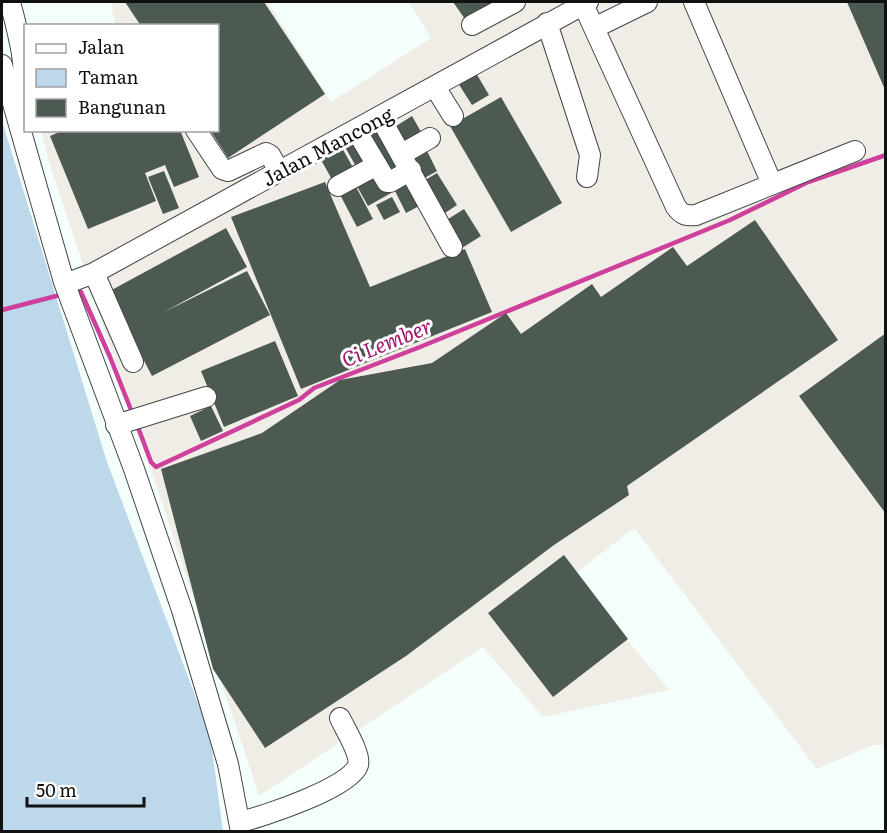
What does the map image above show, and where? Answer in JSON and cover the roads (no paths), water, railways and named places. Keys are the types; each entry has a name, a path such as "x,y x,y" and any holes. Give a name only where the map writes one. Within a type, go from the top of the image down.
{"street":[{"path":"10,2 20,37 24,88 16,111"},
{"path":"472,26 515,2"},
{"path":"594,28 647,2"},
{"path":"694,2 772,183"},
{"path":"585,3 594,28 676,207 681,213 687,216 696,215 855,151"},
{"name":"Jalan Mancong","path":"76,283 585,3"},
{"path":"547,23 590,155 588,177"},
{"path":"2,65 76,283 128,422 134,469 182,610 228,764 241,827 328,790 357,768 358,755 340,718"},
{"path":"435,87 453,116"},
{"path":"380,117 452,247"},
{"path":"356,130 389,183 430,138"},
{"path":"197,132 222,169 228,171 266,153 270,155 279,171"},
{"path":"338,186 377,165"},
{"path":"76,283 133,363"},
{"path":"128,422 206,397"}],"waterway":[{"name":"Ci Lember","path":"136,422 151,462 156,467 299,400 314,388 730,220 808,182 886,155"},
{"name":"Ci Lember","path":"72,293 81,292 133,415"},
{"name":"Ci Lember","path":"2,310 64,294"}]}
